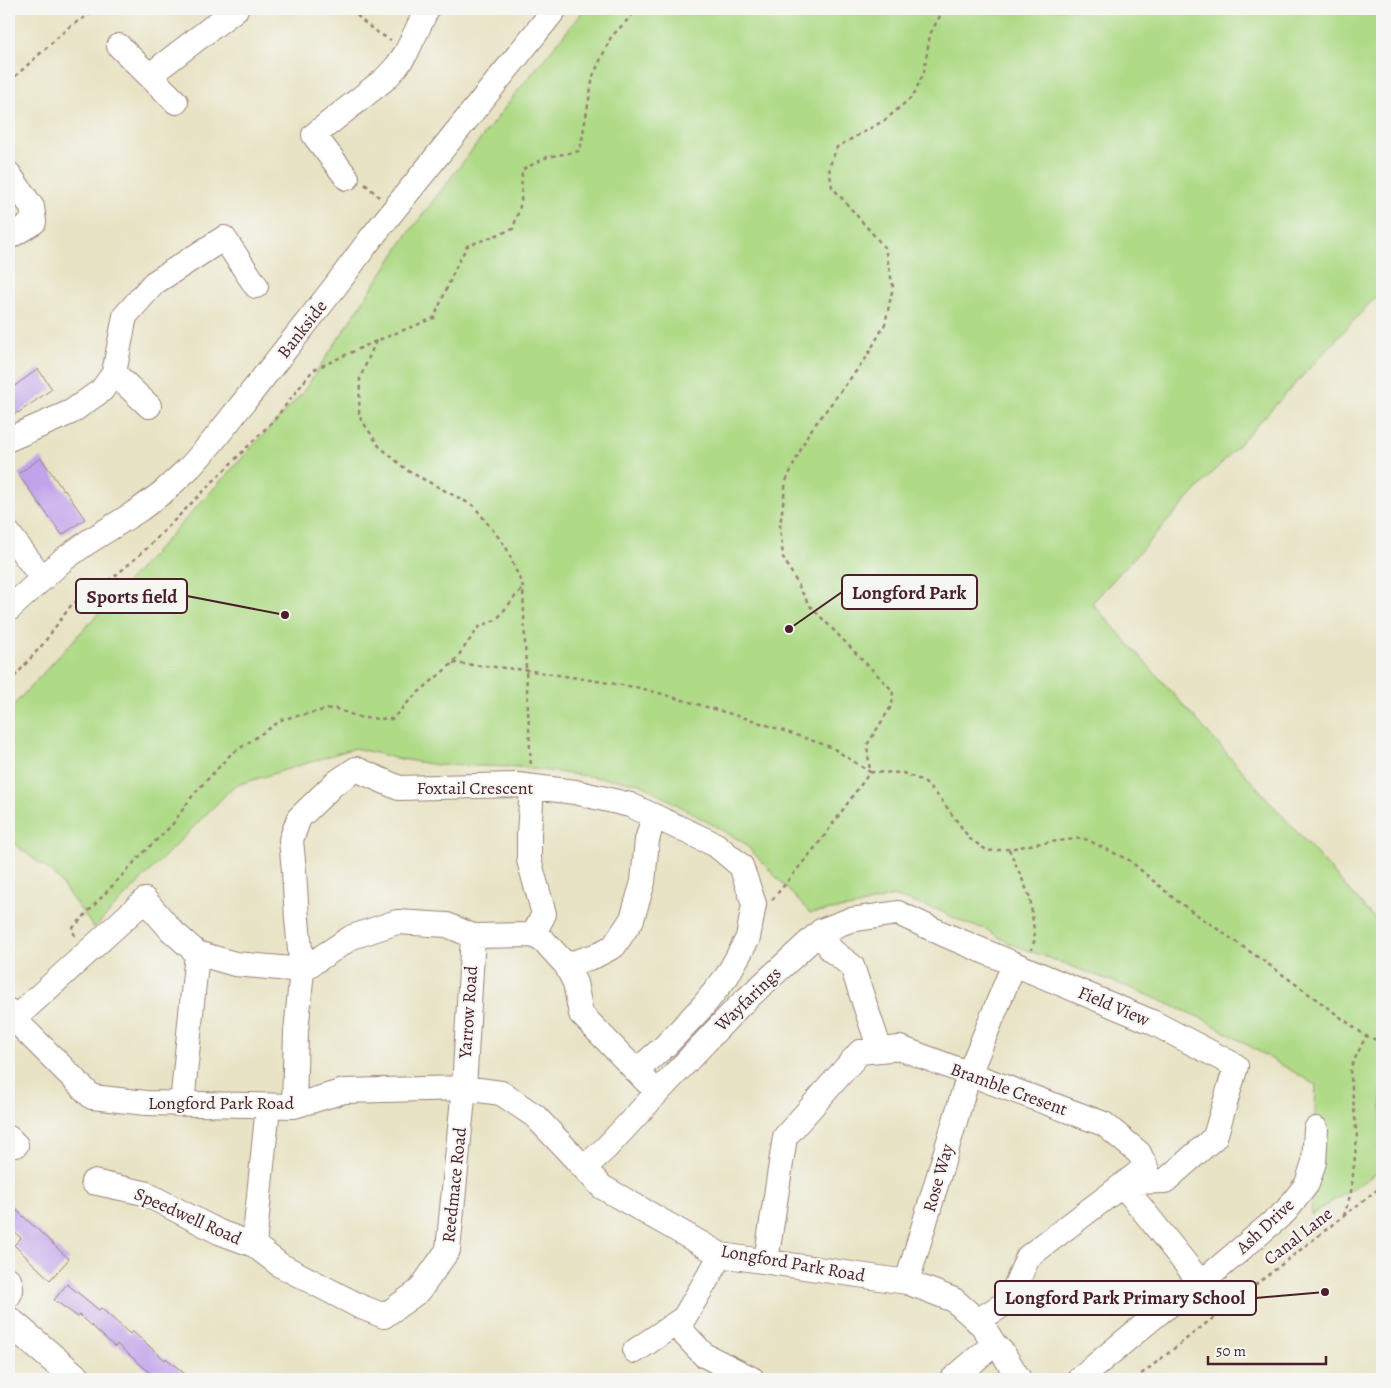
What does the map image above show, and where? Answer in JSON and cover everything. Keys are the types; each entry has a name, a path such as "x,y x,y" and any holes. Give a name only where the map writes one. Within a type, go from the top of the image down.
{"main road":[{"path":"9,1321 77,1379"}],"street":[{"path":"150,75 236,9"},
{"path":"347,178 314,135 385,79 397,66 408,49 427,9"},
{"name":"Bankside","path":"9,609 64,559 145,506 191,466 225,426 328,296 368,242 554,9"},
{"path":"119,46 176,102"},
{"path":"9,174 32,207 34,222 9,237"},
{"path":"9,439 71,412 102,390 114,373 125,316 154,284 224,238 256,286"},
{"path":"114,373 149,406"},
{"path":"9,534 43,578"},
{"name":"Foxtail Crescent","path":"302,970 290,840 298,818 334,784 356,769 399,788 518,785 575,792 630,805 716,845 741,866 754,904 748,938 727,976 703,1006 665,1046 636,1071"},
{"path":"532,788 529,860 544,914 533,935"},
{"path":"566,965 595,956 614,946 632,919 643,882 647,840 654,816"},
{"name":"Longford Park Road","path":"197,953 172,931 145,900 13,1024 92,1097 146,1103 294,1106 344,1091 464,1088 501,1094 535,1116 602,1187 721,1255 907,1282 954,1300 977,1321 1003,1353 1019,1379"},
{"name":"Field View","path":"821,931 850,920 898,913 943,934 1152,1022 1236,1066 1215,1137 1164,1181 1125,1183"},
{"path":"182,1104 197,953 235,964 302,970 352,937 397,922 447,925 473,936 533,935 545,942 566,965 575,983 582,1014 657,1093"},
{"path":"821,931 831,950 852,966 880,1050"},
{"name":"Wayfarings","path":"584,1168 606,1148 739,1006 821,931"},
{"name":"Yarrow Road","path":"464,1088 473,936"},
{"name":"Rose Way","path":"907,1282 969,1074 1019,966"},
{"path":"294,1106 296,1032 302,970"},
{"name":"Bramble Cresent","path":"766,1261 785,1137 860,1052 900,1048 1104,1124 1139,1153 1146,1167 1028,1257 1009,1301 977,1321"},
{"name":"Reedmace Road","path":"254,1245 280,1265 359,1306 384,1316 419,1290 448,1250 464,1088"},
{"path":"254,1245 268,1106"},
{"name":"Ash Drive","path":"1079,1379 1161,1311 1201,1283 1286,1212 1307,1184 1314,1162 1316,1129"},
{"name":"Speedwell Road","path":"93,1182 144,1193 219,1232 254,1245"},
{"path":"1125,1183 1201,1283"},
{"path":"635,1351 684,1318 721,1255"},
{"path":"9,1280 11,1284 9,1295"},
{"path":"675,1324 704,1355 752,1379"},
{"path":"953,1379 994,1344"}],"path":[{"path":"9,82 69,27 98,9"},
{"path":"352,9 371,28 408,49"},
{"path":"9,683 43,644 72,604 114,577 144,551 275,419 313,370 376,341 434,318 456,266 467,246 513,230 521,203 522,170 547,157 580,152 593,76 612,37 638,9"},
{"path":"707,9 718,12 747,9"},
{"path":"754,904 771,902 822,839 870,772 867,745 892,705 893,691 809,605 783,557 780,526 786,480 808,434 866,358 885,324 892,287 885,248 832,187 829,168 837,147 885,120 913,96 924,72 930,34 944,9"},
{"path":"1202,9 1226,12 1229,9"},
{"path":"347,178 356,176 394,211"},
{"path":"376,341 360,378 359,416 379,446 408,471 474,506 506,547 523,587 532,788"},
{"path":"76,938 72,929 142,854 172,825 193,795 230,755 283,719 333,708 362,718 392,720 413,697 453,663 480,626 497,620 523,587"},
{"path":"453,663 526,670 641,688 752,720 831,747 870,772 903,773 923,781 940,798 970,839 988,851 1083,838 1129,860 1177,901 1275,969 1366,1036 1382,1042"},
{"path":"1009,849 1030,897 1035,939 1019,966"},
{"path":"1344,1216 1351,1192 1357,1138 1350,1069 1366,1036"},
{"name":"Canal Lane","path":"1134,1379 1382,1186"}],"green space":[{"path":"585,9 1382,9 1382,290 1092,603 1382,927 1382,1170 1311,1215 1316,1085 1203,1019 1136,990 1008,943 986,929 967,924 938,910 893,896 854,907 810,913 743,842 639,783 519,767 436,765 395,758 355,748 234,786 94,928 54,874 9,840 9,710 303,392 407,235 516,93"}],"building":[{"path":"38,369 52,389 9,418 9,390"},
{"path":"41,458 85,519 62,535 18,474"},
{"path":"9,1203 69,1259 50,1280 14,1245 21,1238 9,1227"},
{"path":"67,1284 99,1310 101,1308 130,1334 132,1331 165,1360 166,1358 191,1379 157,1379 117,1344 115,1347 80,1315 78,1317 54,1300"}],"place":[{"name":"Sports field","path":"285,615"},
{"name":"Longford Park","path":"789,629"},
{"name":"Longford Park Primary School","path":"1325,1292"}]}
